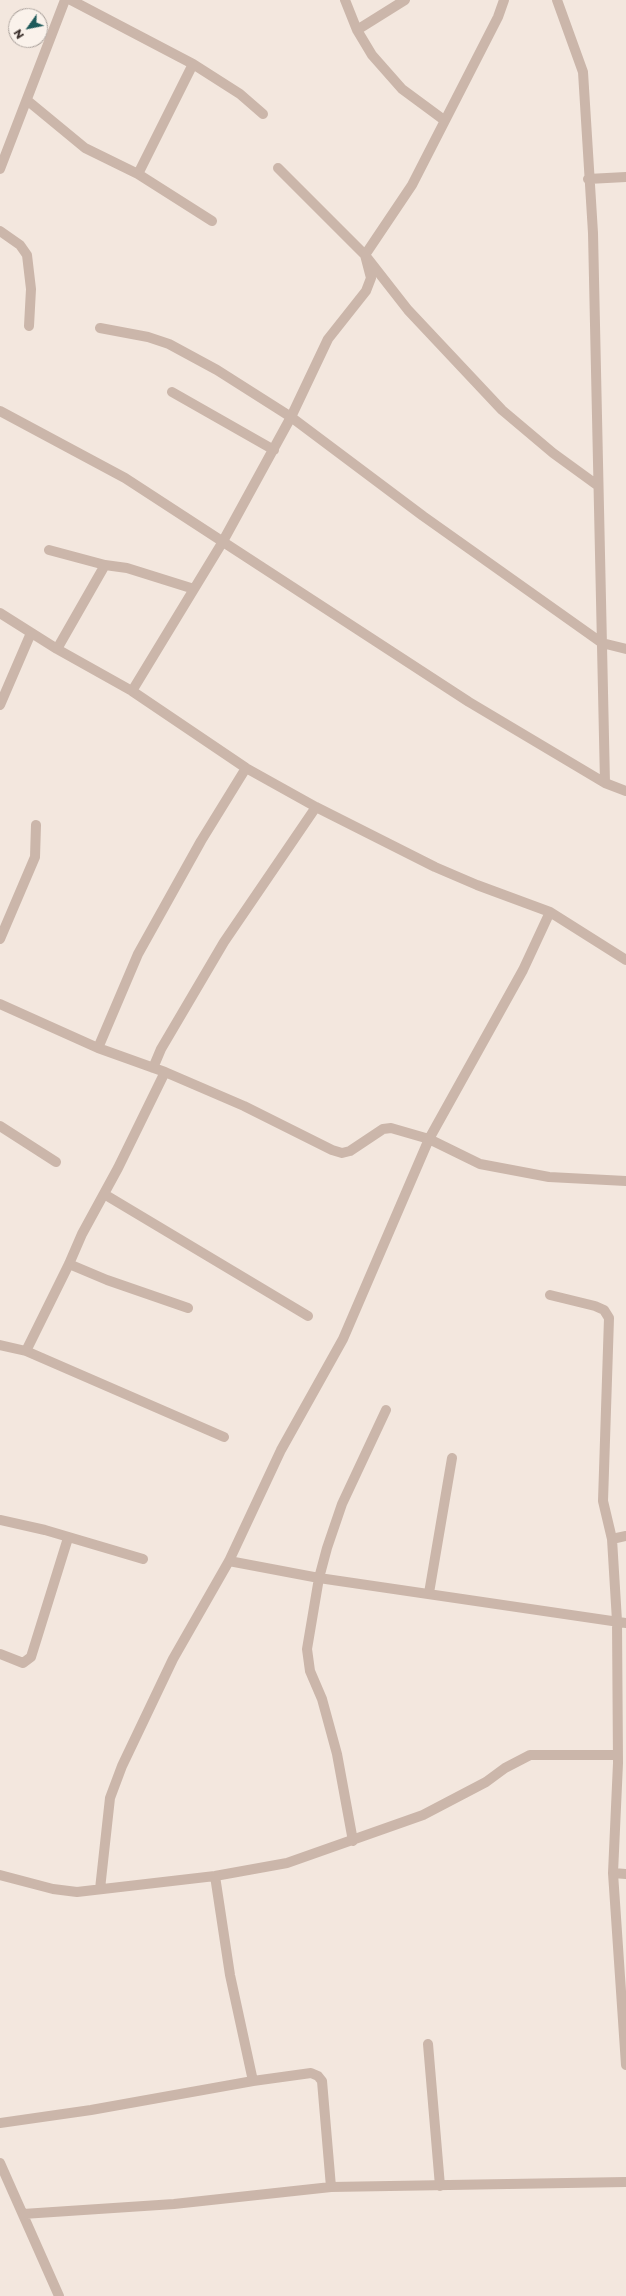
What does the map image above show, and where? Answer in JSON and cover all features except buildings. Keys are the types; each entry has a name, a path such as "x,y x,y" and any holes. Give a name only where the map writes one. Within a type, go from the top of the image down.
{"street":[{"path":"0,169 28,101 65,0"},
{"path":"71,0 193,64 240,94 263,114"},
{"path":"345,0 357,30 372,55 402,89 444,120"},
{"path":"357,30 405,0"},
{"path":"132,691 222,543 274,450 328,340 366,291 371,278 365,255 412,185 498,17 504,0"},
{"path":"557,0 583,72 592,232 605,784"},
{"path":"138,174 193,64"},
{"path":"28,101 85,148 138,174 212,221"},
{"path":"278,168 365,255 408,310 502,410 552,453 597,485"},
{"path":"588,180 626,177"},
{"path":"0,231 20,245 27,254 31,288 29,326"},
{"path":"100,328 148,337 169,344 217,370 291,417 423,516 602,643 626,650"},
{"path":"172,392 274,450"},
{"path":"0,411 125,478 222,543 469,702 605,784 626,791"},
{"path":"49,550 105,565 127,568 194,589"},
{"path":"57,649 105,565"},
{"path":"0,613 57,649 132,691 246,768 316,807 435,867 477,885 550,912 626,960"},
{"path":"0,705 31,633"},
{"path":"98,1048 138,954 201,841 246,768"},
{"path":"153,1068 164,1043 224,942 316,807"},
{"path":"0,939 35,857 36,825"},
{"path":"100,1889 110,1798 122,1766 173,1659 229,1561 281,1450 343,1339 429,1139 523,970 550,912"},
{"path":"0,1004 98,1048 165,1072 244,1106 332,1150 342,1153 350,1151 383,1129 391,1128 429,1139 480,1164 511,1171 550,1177 626,1181"},
{"path":"26,1351 69,1264 82,1234 149,1108 165,1072"},
{"path":"0,1126 56,1162"},
{"path":"104,1194 308,1316"},
{"path":"69,1264 106,1280 188,1308"},
{"path":"550,1295 595,1306 604,1310 609,1318 603,1501 612,1539 621,1622 620,1761 613,1873 626,2065"},
{"path":"0,1346 26,1351 224,1437"},
{"path":"353,1841 337,1754 322,1699 310,1671 307,1649 318,1578 342,1504 386,1410"},
{"path":"429,1593 452,1458"},
{"path":"0,1520 143,1560"},
{"path":"612,1539 626,1536"},
{"path":"0,1654 23,1663 31,1657 68,1538"},
{"path":"229,1561 318,1578 621,1622"},
{"path":"0,1874 53,1888 77,1892 215,1876 287,1863 353,1841 423,1815 486,1782 505,1768 530,1755 620,1761"},
{"path":"613,1873 626,1874"},
{"path":"215,1876 230,1975 253,2081"},
{"path":"428,2044 440,2186"},
{"path":"0,2123 91,2110 253,2081 311,2073 318,2076 322,2082 331,2187"},
{"path":"0,2163 59,2296"},
{"path":"23,2214 174,2204 331,2187 626,2182"}]}
